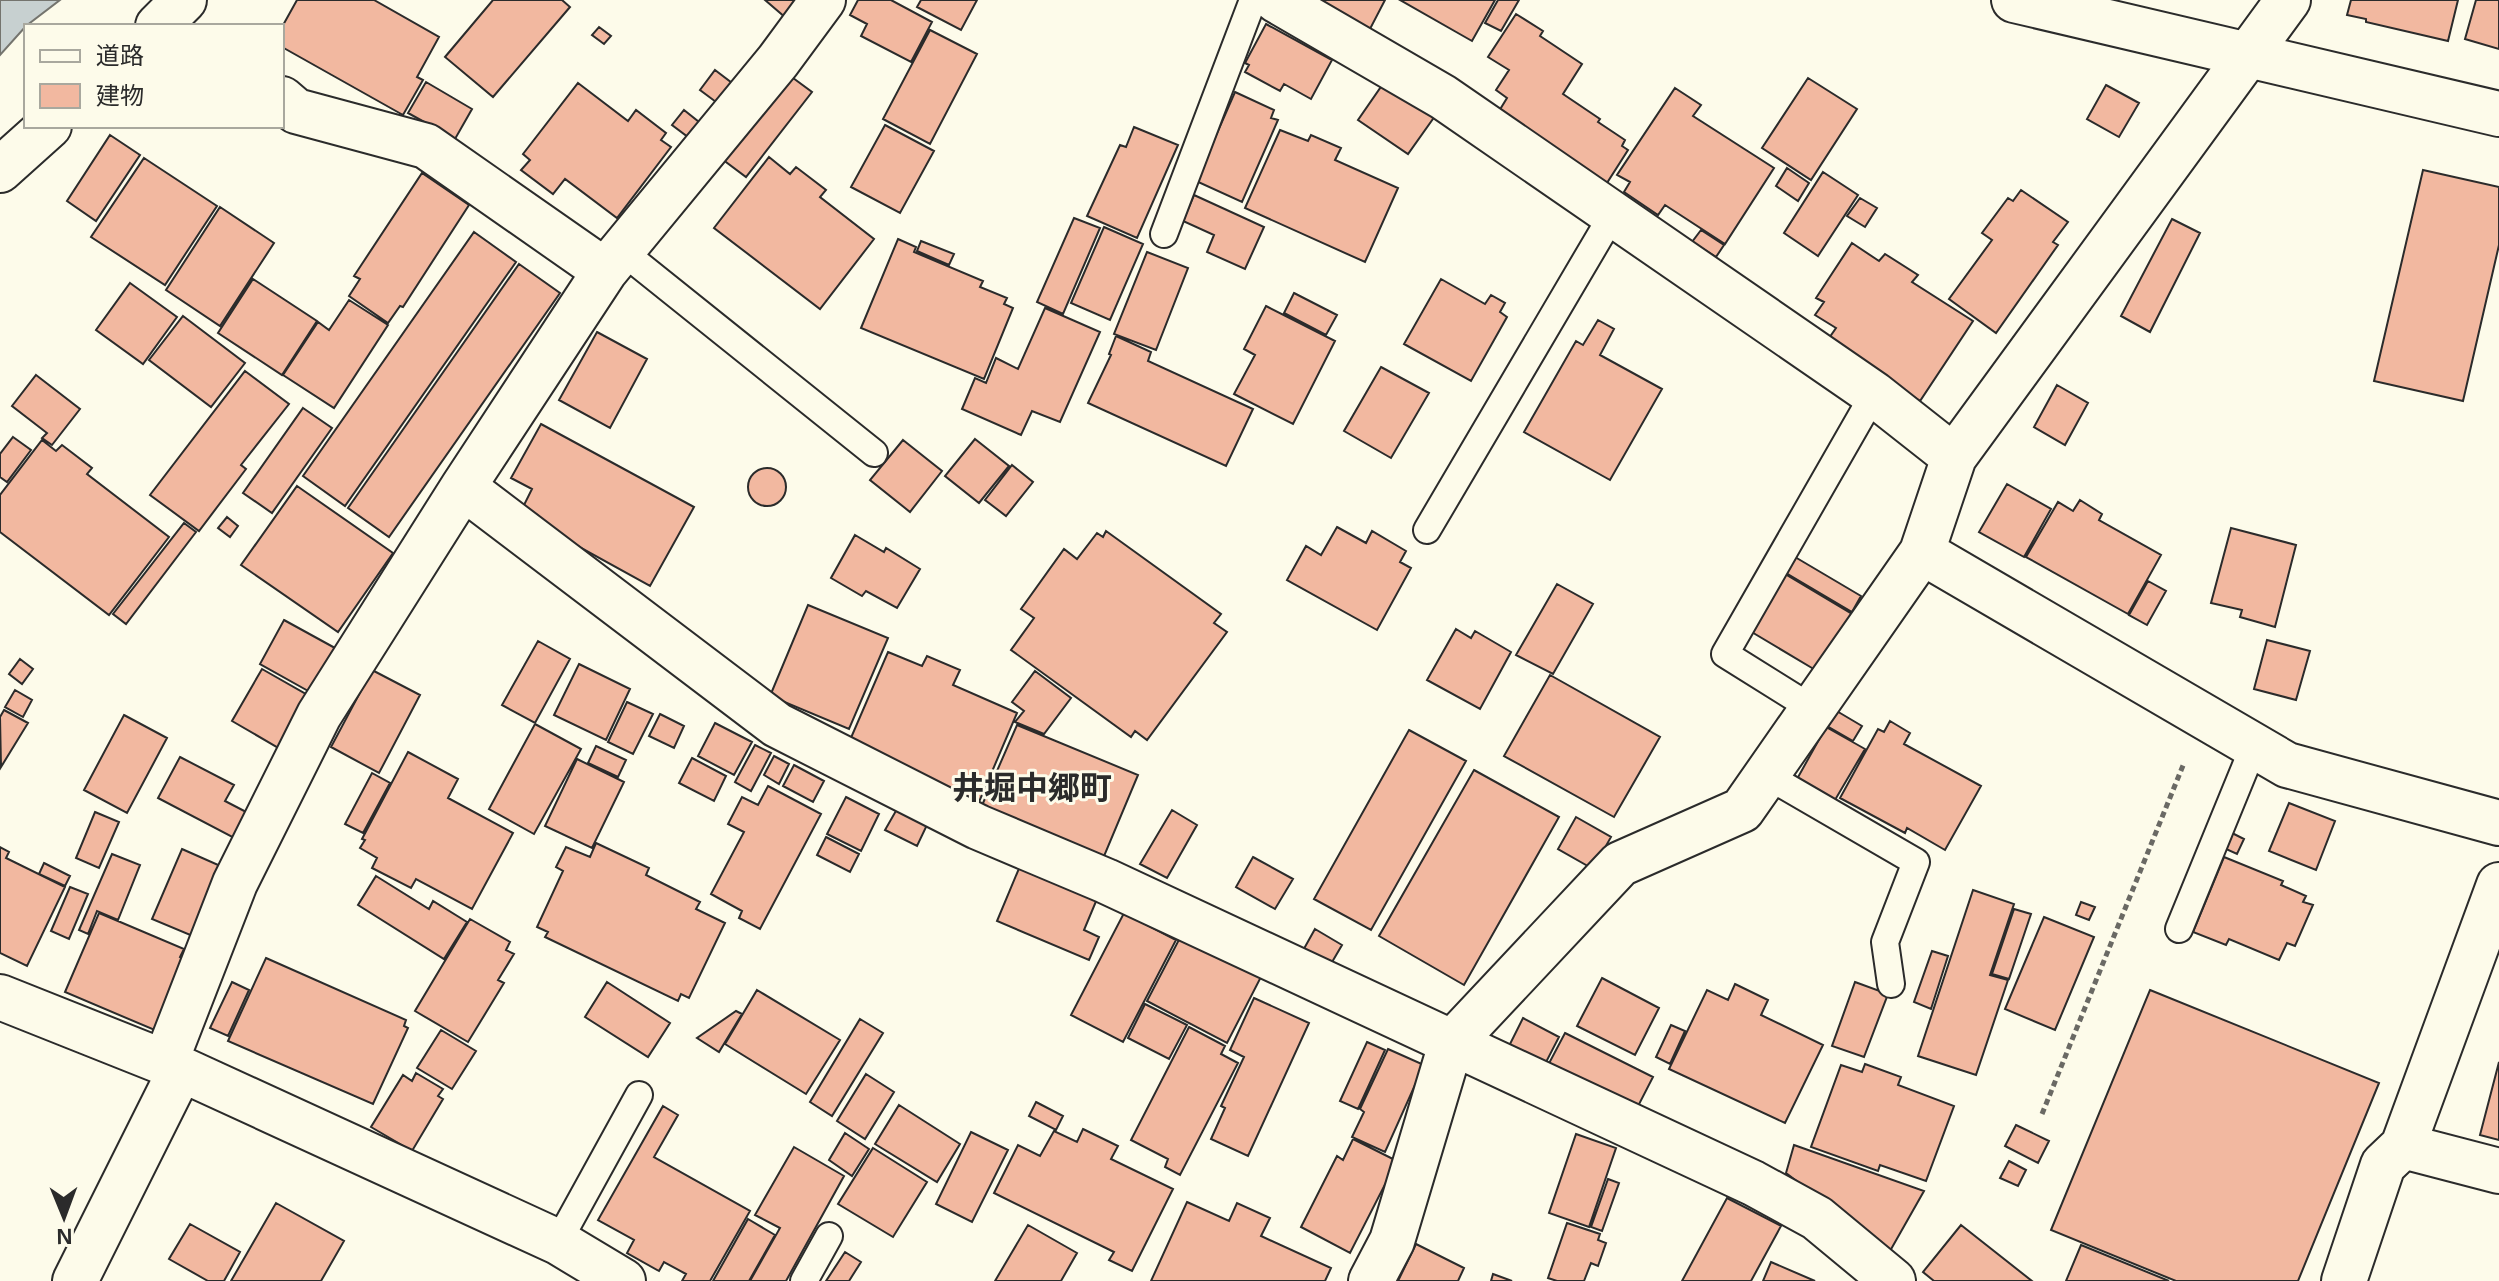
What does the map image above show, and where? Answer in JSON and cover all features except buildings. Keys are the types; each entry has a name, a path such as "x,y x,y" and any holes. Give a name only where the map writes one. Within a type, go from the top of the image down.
{"street":[{"path":"75,1281 173,1066 235,883 319,715 463,487 614,261 778,61 823,0"},
{"path":"1276,0 1443,97 1874,394 1954,457"},
{"path":"2014,0 2499,114"},
{"path":"1371,1281 1392,1241 1451,1044 1620,864 1742,810 1922,552 1954,457 2288,0"},
{"path":"284,101 296,111 426,146 614,261"},
{"path":"0,170 47,128"},
{"path":"463,487 777,725 978,827 1106,881 1753,1183 1817,1218 1886,1279"},
{"path":"1922,552 2287,765 2499,823"},
{"path":"2344,1281 2383,1165 2403,1146 2499,885"},
{"path":"0,997 173,1066 558,1242 623,1281"},
{"path":"2403,1146 2499,1171"}],"lane":[{"path":"1164,234 1253,0"},
{"path":"1427,530 1613,214"},
{"path":"614,261 874,453"},
{"path":"1813,709 1725,654 1874,394"},
{"path":"2179,929 2254,746"},
{"path":"1766,775 1916,862 1885,942 1891,984"},
{"path":"558,1242 639,1095"},
{"path":"804,1281 829,1236"}],"path":[{"path":"2042,1114 2203,716"}],"shaded area":[{"path":"0,0 60,0 29,24 24,24 24,28 0,55"}],"district":[{"name":"井堀中郷町","path":"1032,788"}]}
